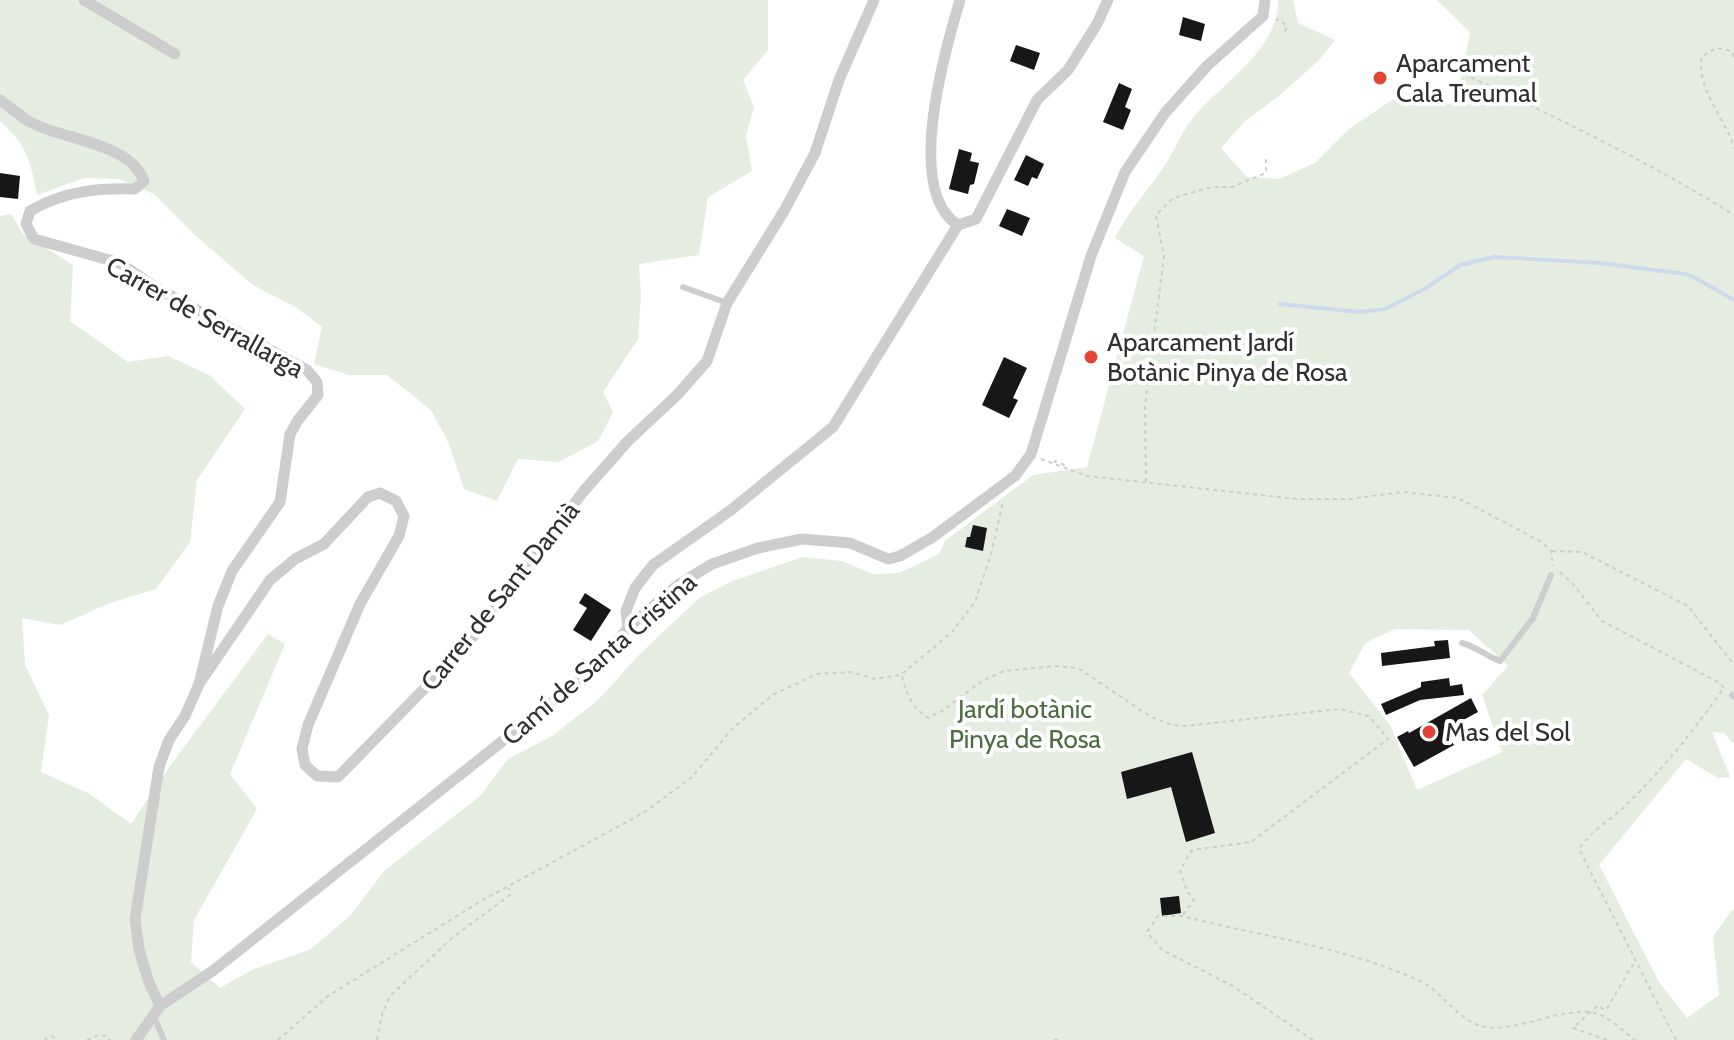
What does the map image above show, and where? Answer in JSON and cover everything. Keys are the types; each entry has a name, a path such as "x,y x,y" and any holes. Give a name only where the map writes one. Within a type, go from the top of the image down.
{"street":[{"path":"84,0 175,54"},
{"path":"727,303 784,211 815,153 839,80 874,0"},
{"path":"958,225 946,218 931,173 940,69 960,0"},
{"path":"628,628 626,611 635,588 653,565 731,510 833,427 958,225 976,219 1037,100 1068,70 1108,0"},
{"name":"Camí de Santa Cristina","path":"136,1040 157,1011 214,970 582,678 628,628 678,585 712,564 758,548 802,539 850,543 888,559 900,556 933,537 1015,476 1031,454 1091,256 1125,172 1165,113 1207,66 1263,16 1265,0"},
{"name":"Carrer de Serrallarga","path":"0,100 32,123 116,153 141,171 144,181 135,189 93,188 50,199 30,211 26,224 34,239 120,263 157,288 307,370 317,382 318,395 290,434 280,502 232,571 218,606 199,684 185,716 169,740 159,767 135,919 139,949 157,1011"},
{"name":"Carrer de Sant Damià","path":"199,684 270,580 295,559 324,544 368,497 380,493 396,501 404,516 399,536 360,604 308,725 302,749 305,765 317,776 338,777 465,647 583,492 627,442 678,394 707,361 727,303"}],"lane":[{"path":"683,287 727,303"},
{"path":"1462,643 1477,647 1500,661 1533,618 1551,575"},
{"path":"157,1011 164,1040"}],"path":[{"path":"1271,24 1278,19 1287,26 1285,32"},
{"path":"1734,57 1731,51 1717,48 1702,56 1700,68 1702,81 1734,148"},
{"path":"1464,74 1689,187 1734,215"},
{"path":"1146,483 1145,406 1164,256 1156,215 1173,198 1212,187 1232,187 1266,173 1266,157"},
{"path":"1031,454 1087,476 1297,499 1350,499 1403,492 1458,498 1542,542 1551,551 1551,575"},
{"path":"278,1040 328,996 508,886 599,839 655,805 691,778 733,728 774,694 817,674 851,672 875,679 901,675 953,631 975,602 991,554 1007,481"},
{"path":"1551,551 1582,552 1688,606 1734,665"},
{"path":"1553,566 1573,584 1602,621 1718,682 1733,696"},
{"path":"901,675 907,697 916,711 928,718 982,681 1004,671 1055,666 1078,668 1151,717 1172,725 1339,709 1369,716 1388,739 1322,790 1251,842 1192,850 1180,871 1194,900 1182,916"},
{"path":"1676,1040 1579,849 1656,774 1683,744 1724,688"},
{"path":"377,1040 390,996 452,938 510,895 508,886"},
{"path":"1313,1040 1231,985 1162,950 1147,932 1158,916 1182,916 1362,960 1425,983 1454,1010 1485,1027 1523,1024 1563,1014 1595,1013 1635,1040"},
{"path":"1607,1040 1573,1028 1597,1006 1606,1010 1636,960"},
{"path":"87,1040 99,1035 107,1036 110,1040"},
{"path":"44,1040 52,1036 57,1040"}],"green space":[{"path":"0,0 768,0 768,50 743,80 754,107 746,136 752,171 708,197 699,255 639,264 641,296 638,339 603,392 613,412 598,441 559,462 518,459 497,501 464,489 449,444 431,410 387,375 349,375 314,364 322,327 297,308 253,285 198,238 154,194 119,179 84,178 37,195 26,154 16,137 0,121"},
{"name":"Jardí botànic Pinya de Rosa","path":"1278,0 1293,0 1298,23 1335,40 1319,60 1279,96 1246,120 1221,148 1247,177 1279,179 1315,163 1349,129 1392,100 1456,104 1470,32 1437,0 1734,0 1734,744 1724,733 1712,732 1730,777 1718,778 1686,759 1599,865 1659,982 1687,1018 1719,995 1713,937 1734,910 1734,1040 0,1040 0,216 11,214 23,234 73,265 70,321 128,362 168,356 209,375 245,409 197,480 190,542 156,589 110,603 60,625 22,618 25,665 49,715 41,772 90,794 131,824 268,634 285,644 230,774 257,809 194,920 191,962 220,988 252,970 311,949 350,916 385,870 480,796 508,759 552,736 597,701 638,656 699,598 733,581 802,557 842,561 873,574 899,573 939,554 945,541 1033,475 1087,467 1144,256 1115,238 1165,165 1188,124 1247,65 1269,35 1276,18","holes":["1395,629 1469,630 1508,666 1482,695 1502,752 1417,790 1390,725 1349,673 1365,643"]}],"building":[{"path":"1183,17 1205,24 1201,41 1179,35"},
{"path":"1016,45 1040,53 1034,70 1010,61"},
{"path":"1119,83 1132,89 1125,107 1131,110 1123,130 1103,122"},
{"path":"959,149 972,153 970,161 979,163 968,194 949,189"},
{"path":"1026,155 1044,164 1037,179 1032,177 1028,186 1014,180"},
{"path":"0,173 20,176 18,199 0,197"},
{"path":"1007,209 1030,218 1022,236 999,226"},
{"path":"1004,357 1027,368 1013,398 1018,400 1009,418 982,405"},
{"path":"973,525 987,528 983,551 965,547"},
{"path":"585,593 611,610 591,641 573,630 587,608 579,603"},
{"path":"1448,640 1450,658 1382,666 1381,653 1435,646 1434,641"},
{"path":"1449,678 1450,686 1462,684 1464,695 1420,700 1386,715 1381,704 1421,687 1421,682"},
{"name":"Mas del Sol","path":"1471,698 1478,712 1445,730 1454,745 1414,767 1397,737"},
{"path":"1192,752 1215,833 1186,842 1171,787 1127,799 1121,772"},
{"path":"1179,896 1181,913 1162,916 1160,898"}],"waterway":[{"path":"1280,304 1359,312 1385,309 1426,288 1460,265 1494,257 1600,263 1685,274 1734,300"}],"place":[{"name":"Aparcament Cala Treumal","path":"1380,78"},
{"name":"Aparcament Jardí Botànic Pinya de Rosa","path":"1091,357"},
{"name":"Mas del Sol","path":"1429,732"}]}
